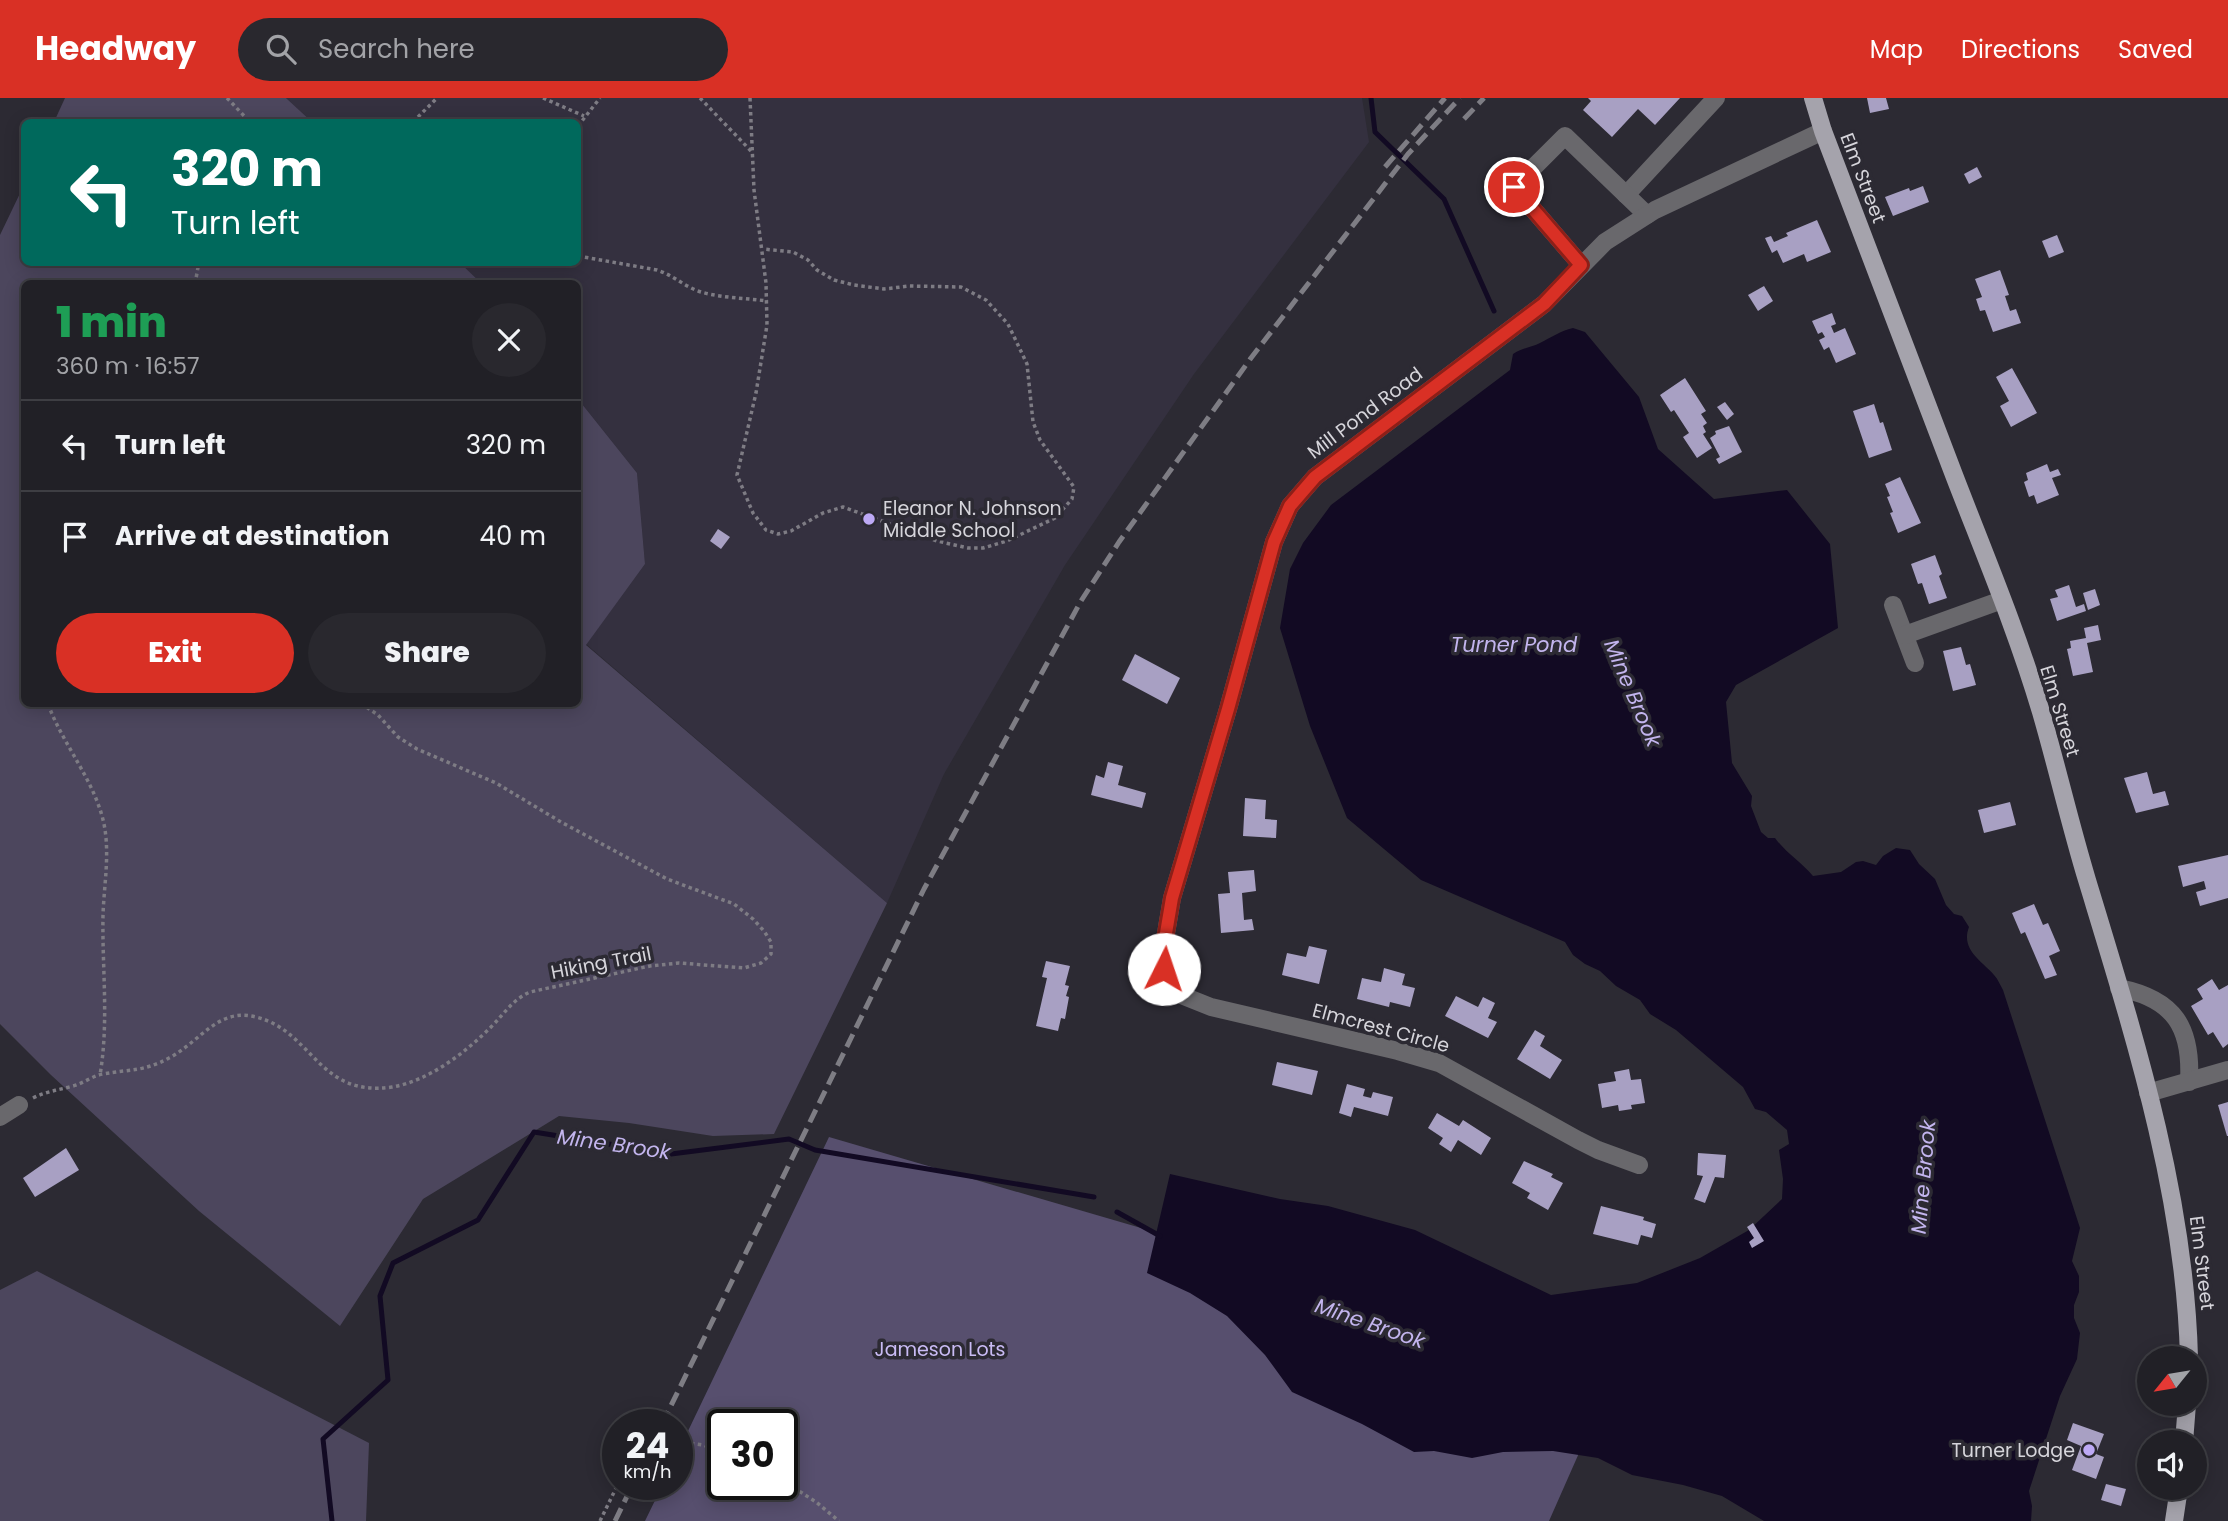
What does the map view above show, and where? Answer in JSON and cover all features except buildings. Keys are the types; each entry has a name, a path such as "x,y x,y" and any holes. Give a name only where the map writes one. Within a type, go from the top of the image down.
{"main road":[{"name":"Elm Street","path":"1813,98 2040,711 2068,819 2148,1093 2180,1243 2189,1346"},
{"path":"2179,1500 2179,1520"}],"street":[{"path":"1626,195 1716,98"},
{"name":"Mill Pond Road","path":"1177,993 1164,969 1164,945 1172,898 1274,542 1290,506 1315,477 1544,304 1605,242 1647,215 1823,131"},
{"path":"1581,265 1514,187 1565,136 1647,215"},
{"path":"1905,635 2001,600"},
{"path":"1893,605 1915,663"},
{"path":"2119,988 2135,991 2160,1003 2177,1018 2188,1042 2189,1082"},
{"name":"Elmcrest Circle","path":"1177,993 1211,1007 1439,1063 1578,1140 1639,1165"},
{"path":"2148,1093 2228,1070"},
{"path":"0,1116 19,1105"}],"path":[{"path":"227,98 247,119"},
{"path":"416,119 437,98"},
{"path":"543,98 584,116"},
{"path":"581,121 600,98"},
{"path":"700,98 753,154"},
{"path":"750,98 755,195 763,249 766,325 762,358 737,475 753,513 766,530 778,534 791,531 823,513 843,508 937,541 968,548 983,548 997,545 1055,518 1072,499 1074,487 1040,440 1033,422 1027,364 1008,324 986,300 961,287 909,286 884,289 854,285 817,270 808,260 793,252 763,249"},
{"path":"581,257 657,270 699,291 766,301"},
{"path":"50,707 82,770 104,823 105,1011 100,1075"},
{"name":"Hiking Trail","path":"19,1105 44,1092 75,1086 100,1075 148,1068 171,1058 214,1024 234,1015 244,1014 267,1020 283,1028 333,1076 356,1084 394,1086 444,1065 484,1034 515,1000 530,992 650,966 678,963 744,968 761,963 771,954 771,942 764,931 733,904 667,879 561,822 496,783 417,749 398,737 378,715 366,707"},
{"path":"798,1492 839,1521"},
{"path":"600,1521 610,1500"}],"shaded area":[{"path":"65,98 286,98 309,119 55,119"},
{"name":"Eleanor N. Johnson Middle School","path":"286,98 1362,98 1369,142 1194,374 1065,565 944,774 887,903 586,644 645,564 637,473 581,403 581,280 478,280 462,266 581,266 581,119 309,119"},
{"path":"21,191 21,266 463,266 478,280 21,280 21,707 581,707 581,403 637,473 645,564 586,645 887,903 774,1134 713,1136 559,1116 423,1199 340,1326 199,1211 51,1075 0,1024 0,235"},
{"path":"37,1271 369,1443 366,1521 0,1521 0,1290"}],"green space":[{"name":"Jameson Lots","path":"829,1137 1617,1367 1549,1521 645,1521 655,1500 693,1500 693,1421"}],"water":[{"name":"Turner Pond","path":"1573,328 1585,332 1639,397 1658,449 1714,499 1787,490 1830,544 1838,628 1736,685 1726,702 1732,763 1752,796 1751,806 1761,832 1768,838 1775,838 1813,876 1841,872 1856,862 1876,865 1883,856 1896,848 1910,850 1919,864 1935,879 1946,905 1954,914 1962,916 1969,927 1967,935 1970,949 2003,990 2080,1228 2072,1261 2079,1276 2079,1292 2074,1305 2074,1318 2080,1333 2077,1359 2060,1396 2029,1491 2031,1521 1764,1521 1722,1496 1632,1475 1598,1458 1553,1451 1503,1452 1472,1458 1434,1451 1414,1452 1362,1424 1292,1392 1265,1355 1227,1316 1190,1293 1147,1273 1170,1174 1280,1199 1328,1206 1415,1230 1551,1295 1637,1283 1700,1258 1749,1230 1782,1199 1783,1179 1779,1150 1789,1144 1787,1130 1766,1112 1755,1109 1743,1087 1676,1030 1650,1014 1640,1000 1573,955 1565,942 1421,880 1347,818 1310,726 1280,628 1290,569 1303,543 1331,505 1510,370 1513,354"}],"waterway":[{"name":"Mine Brook","path":"1371,98 1375,132 1444,199 1494,311"},
{"name":"Mine Brook","path":"332,1521 323,1439 388,1380 380,1296 393,1263 478,1220 534,1132 671,1154 789,1139 815,1150 1094,1197"},
{"name":"Mine Brook","path":"1117,1212 1160,1236"}],"railway":[{"path":"1385,167 1445,98"},
{"path":"669,1409 924,889 1081,601 1119,542 1251,358 1408,154 1460,98"},
{"path":"1464,119 1484,98"},
{"path":"615,1521 625,1500"}],"place":[{"name":"Eleanor N. Johnson Middle School","path":"869,519"},
{"name":"Turner Lodge","path":"2089,1450"}],"route":[{"path":"1164,969 1164,945 1172,898 1274,542 1290,506 1315,477 1544,304 1581,265 1514,187"}]}
